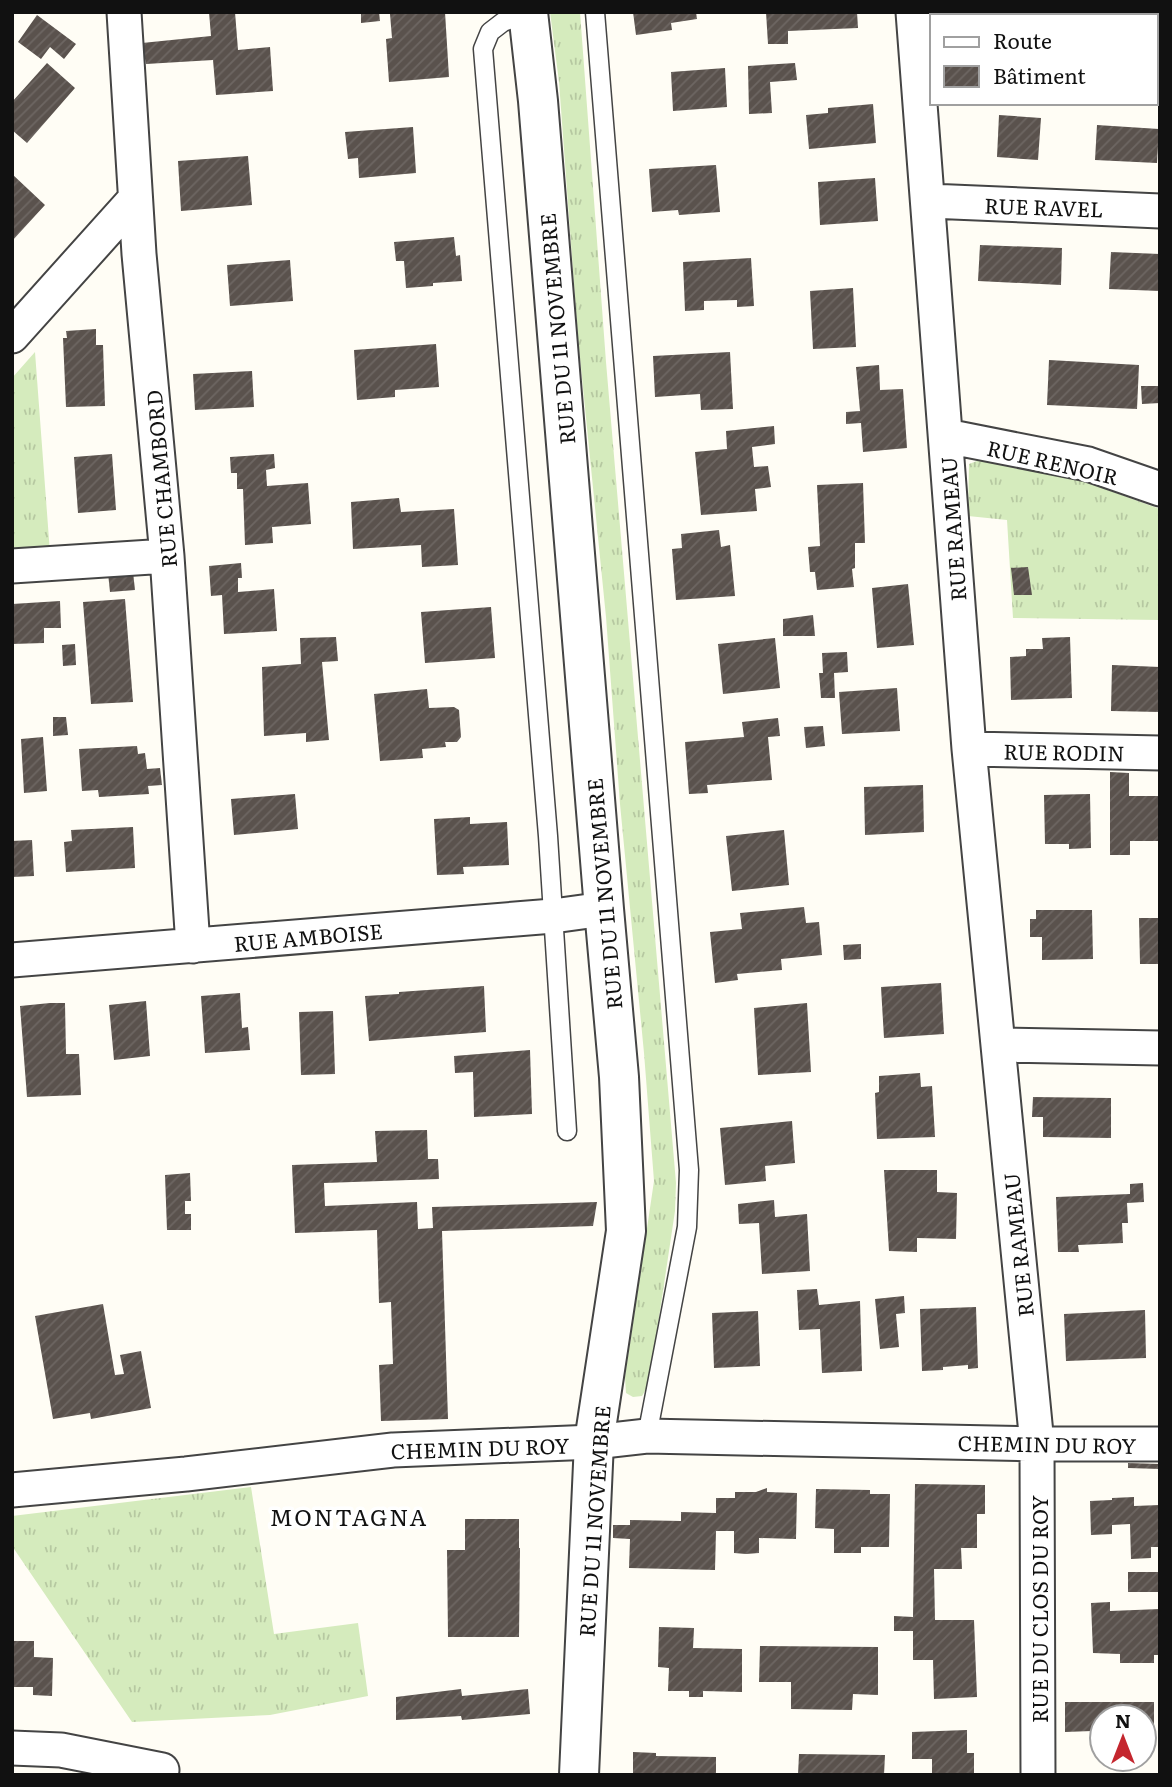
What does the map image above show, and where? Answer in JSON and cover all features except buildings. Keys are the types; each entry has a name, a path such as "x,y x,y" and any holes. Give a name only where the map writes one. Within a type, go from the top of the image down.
{"street":[{"name":"RUE CHAMBORD","path":"124,12 135,199 167,556 193,946"},
{"name":"RUE RAMEAU","path":"914,12 968,749 1037,1444"},
{"name":"RUE DU 11 NOVEMBRE","path":"528,13 539,114 620,1077 626,1231 594,1442 579,1775"},
{"path":"12,336 135,199"},
{"name":"RUE RAVEL","path":"929,201 1160,211"},
{"name":"RUE RENOIR","path":"946,436 1088,464 1160,489"},
{"path":"12,566 167,556"},
{"name":"RUE RODIN","path":"968,749 1160,752"},
{"name":"RUE AMBOISE","path":"12,960 553,916 604,909"},
{"path":"998,1045 1160,1048"},
{"name":"CHEMIN DU ROY","path":"12,1490 186,1474 393,1450 594,1442 647,1437 1160,1444"},
{"name":"RUE DU CLOS DU ROY","path":"1037,1444 1038,1775"},
{"path":"12,1748 61,1750 162,1770"}],"lane":[{"path":"595,12 689,1170 687,1227 647,1437"},
{"name":"RUE DU 11 NOVEMBRE","path":"528,13 503,22 490,32 483,49 553,916 567,1131"}],"green space":[{"path":"550,12 580,12 606,362 676,1183 675,1211 649,1384 642,1396 633,1397 626,1393 625,1377 654,1181 606,617 578,338 559,82"},
{"path":"35,352 50,553 12,555 12,378"},
{"path":"985,458 1027,465 1083,481 1160,509 1160,620 1013,618 1007,520 968,516 969,464"},
{"path":"251,1487 274,1634 358,1623 368,1696 270,1715 132,1722 12,1546 12,1516"}],"district":[{"name":"MONTAGNA","path":"349,1516"}]}
